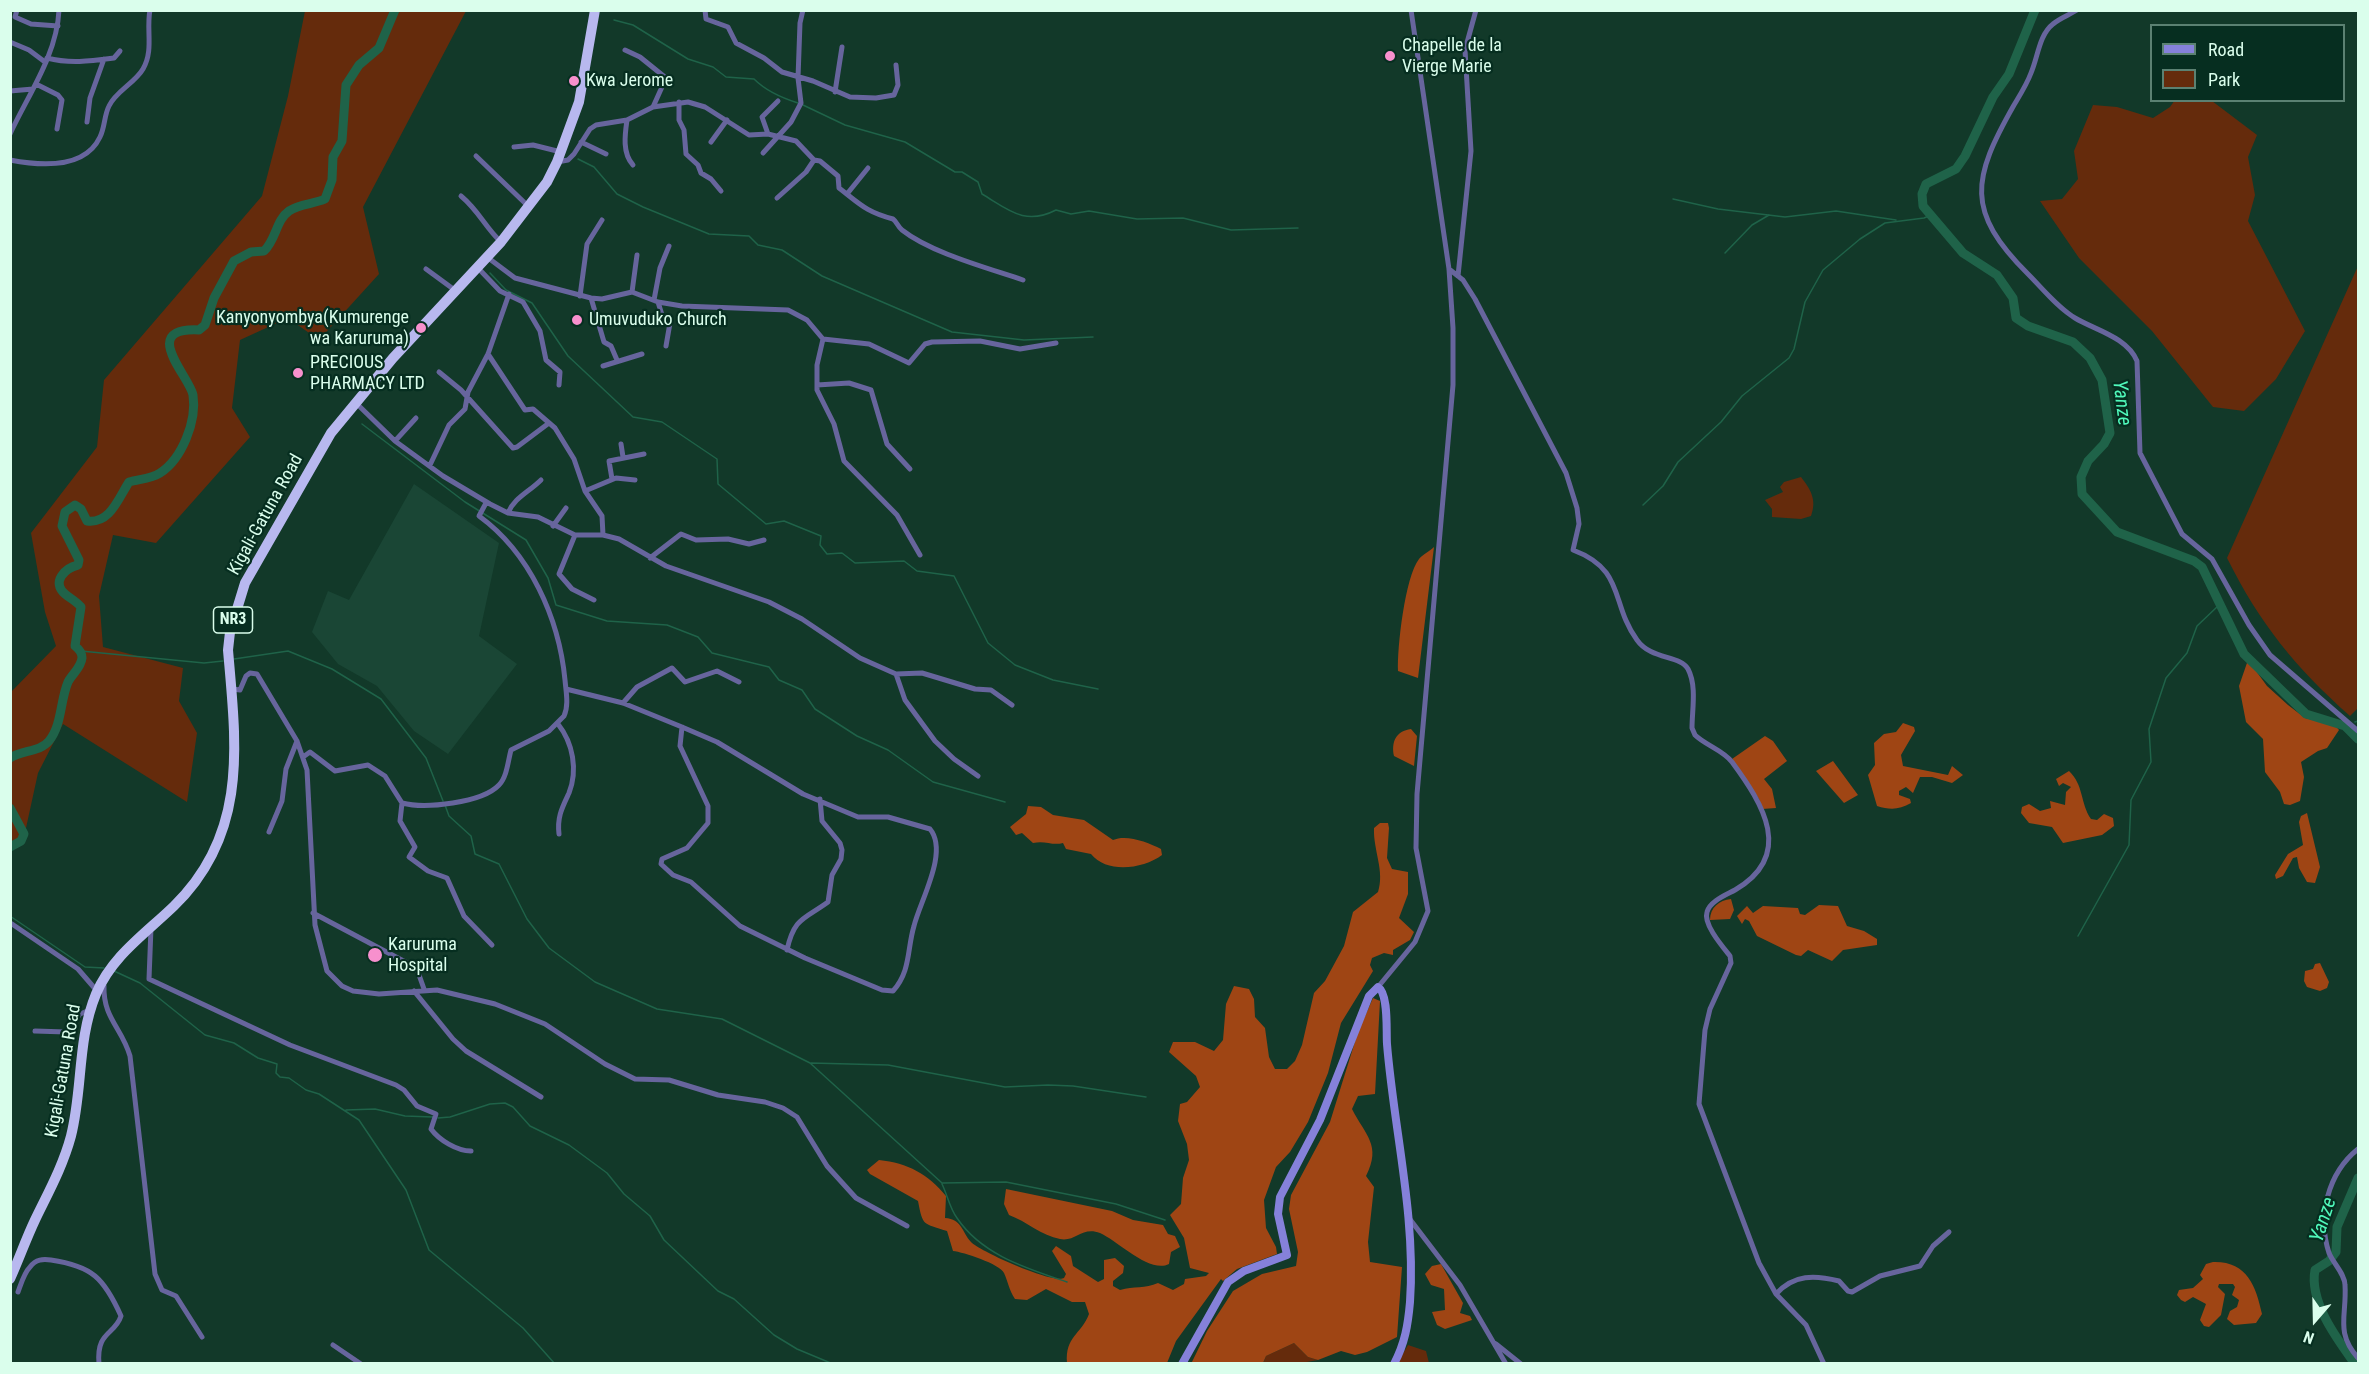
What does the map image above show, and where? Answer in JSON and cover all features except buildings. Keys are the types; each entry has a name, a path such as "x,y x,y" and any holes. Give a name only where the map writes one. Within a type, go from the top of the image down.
{"highway":[{"name":"Kigali-Gatuna Road","path":"10,1279 54,1182 71,1135 81,1048 97,991 116,960 185,894 204,865 227,819 236,766 228,650 230,632 246,583 320,452 355,402 488,257 530,207 559,157 583,86 595,10"}],"main road":[{"path":"1182,1364 1228,1282 1244,1271 1287,1255 1278,1214 1281,1197 1320,1120 1368,996 1378,987 1385,997 1387,1047 1409,1218 1408,1322 1404,1344 1394,1364"}],"street":[{"path":"17,10 16,18 21,21 58,26"},
{"path":"10,134 35,87 46,60 58,26 59,10"},
{"path":"10,160 52,163 85,157 92,151 100,138 110,105 143,69 149,52 150,10"},
{"path":"705,10 706,19 728,27 736,44 764,58 782,72 813,81 850,97 868,98 894,95 898,85 896,65"},
{"path":"763,153 791,122 801,103 798,78 800,23 804,10"},
{"path":"1378,987 1415,942 1428,911 1416,849 1417,794 1453,385 1453,328 1449,269 1411,10"},
{"path":"1458,276 1462,257 1471,151 1465,50 1476,10"},
{"path":"2077,10 2053,23 2048,29 2028,80 1996,139 1981,189 1981,204 1990,226 2009,255 2068,314 2117,339 2134,354 2137,361 2140,453 2182,534 2212,559 2248,625 2270,655 2358,732"},
{"path":"10,42 46,60 67,63 114,58 120,51"},
{"path":"835,92 842,47"},
{"path":"625,50 640,57 666,78 652,107"},
{"path":"87,122 90,98 104,59"},
{"path":"10,91 35,87 58,95 62,100 57,129"},
{"path":"768,134 762,117 778,101"},
{"path":"514,147 533,145 568,160 596,125 627,120 652,107 679,102 696,103 749,135 768,134 796,141 814,159 820,161 838,176 838,188 872,213 893,219 901,229 933,246 979,266 1023,280"},
{"path":"679,102 679,120 684,130 686,154 698,165 701,173 711,179 721,191"},
{"path":"627,120 624,138 628,156 633,165"},
{"path":"711,142 727,120"},
{"path":"581,142 606,154"},
{"path":"476,156 530,207"},
{"path":"777,198 806,172 814,159"},
{"path":"847,194 868,168"},
{"path":"461,196 477,210 487,227 501,242"},
{"path":"580,296 587,244 602,220"},
{"path":"666,346 670,323 662,315 656,301 660,265 669,246"},
{"path":"632,292 637,255"},
{"path":"488,257 515,278 591,298 610,298 632,292 656,301 682,306 788,310 807,320 823,339 869,344 909,363 925,344 932,342 980,341 1020,349 1056,343"},
{"path":"478,268 494,286 523,302 540,331 546,360 560,372 559,386"},
{"path":"426,269 456,291"},
{"path":"1449,269 1458,276 1475,299 1566,473 1578,508 1579,524 1573,550 1590,556 1606,571 1634,635 1643,648 1657,656 1681,661 1688,668 1692,683 1692,728 1695,735 1730,759 1758,800 1769,830 1768,853 1760,871 1743,886 1713,903 1707,912 1707,921 1730,956 1731,963 1710,1009 1705,1030 1699,1104 1759,1263 1776,1294 1806,1325 1824,1364"},
{"path":"430,465 449,425 465,409 467,399 488,354 509,294"},
{"path":"591,298 604,342 611,346 617,360"},
{"path":"823,339 817,365 819,396 834,424 846,465 897,515 920,555"},
{"path":"488,354 525,410 532,409 549,423 574,459 585,491 602,516 603,534"},
{"path":"603,366 642,354"},
{"path":"439,372 461,390 513,448 549,423"},
{"path":"817,385 849,383 872,390 887,444 910,469"},
{"path":"355,402 395,441 486,502 508,513 538,517 575,535 603,534 619,539 650,558 680,572 740,591 787,610 860,658 896,674 922,674 975,689 991,690 1012,705"},
{"path":"395,441 416,418"},
{"path":"621,444 623,458"},
{"path":"612,479 609,461 644,454"},
{"path":"585,491 612,479 627,477 635,480"},
{"path":"508,513 513,502 530,491 541,480"},
{"path":"402,803 433,806 488,795 503,779 511,750 558,724 567,710 562,657 552,623 532,575 522,560 509,542 479,516 486,502"},
{"path":"553,526 566,508"},
{"path":"650,558 681,534 696,540 728,539 749,544 764,540"},
{"path":"575,535 559,574 572,589 594,600"},
{"path":"623,704 638,687 672,668 685,682 717,670 739,682"},
{"path":"232,689 240,690 246,676 250,673 257,674 297,741 303,756 307,770 313,913 322,958 327,971 342,986 367,993 424,989 495,1004 536,1020 605,1064 635,1079 669,1080 736,1099 765,1102 788,1110 797,1118 827,1167 848,1191 861,1202 907,1226"},
{"path":"896,674 905,700 935,741 978,776"},
{"path":"566,689 623,704 682,726 717,742 803,794 820,799 858,817 888,817 930,828 935,841 933,875 911,934 908,964 898,984 891,992 788,950 740,926 691,882 673,875 661,864 662,859 687,848 708,824 708,806 680,746 682,726"},
{"path":"558,724 570,743 573,758 572,783 558,822 559,834"},
{"path":"269,832 282,801 286,769 297,741"},
{"path":"303,756 310,752 336,771 368,765 377,769 392,784 402,803 400,821 415,847 409,857 428,871 447,878 464,916 492,945"},
{"path":"788,950 790,938 801,920 828,902 831,896 832,875 842,856 840,843 820,817 820,799"},
{"path":"313,913 413,966 424,989"},
{"path":"12,924 78,969 97,991"},
{"path":"152,927 149,979 291,1046 401,1087 417,1106 436,1114 431,1129 437,1136 463,1151 471,1151"},
{"path":"104,978 107,1014 126,1042 130,1056 155,1274 162,1290 176,1296 202,1337"},
{"path":"414,991 453,1039 466,1051 541,1096"},
{"path":"35,1031 66,1032 80,1014 90,1010"},
{"path":"2358,1149 2344,1161 2328,1194 2325,1227 2330,1256 2345,1284 2343,1332 2348,1345 2358,1358"},
{"path":"1409,1218 1460,1285 1506,1364"},
{"path":"1776,1294 1793,1280 1814,1276 1839,1281 1848,1291 1852,1292 1880,1276 1920,1266 1932,1245 1949,1232"},
{"path":"18,1292 29,1267 36,1261 60,1260 88,1269 103,1285 121,1316 119,1321 106,1332 99,1351 99,1364"},
{"path":"1494,1343 1521,1364"},
{"path":"333,1345 361,1364"}],"shaded area":[{"path":"414,484 499,543 479,636 517,664 448,754 414,731 377,686 338,664 312,632 328,591 349,600"},
{"path":"1434,547 1418,678 1398,671 1399,646 1406,596 1414,568 1420,558"},
{"path":"2248,660 2267,686 2288,705 2305,718 2335,725 2339,730 2327,748 2301,762 2304,777 2300,801 2290,805 2284,804 2280,792 2265,772 2263,739 2246,722 2239,686"},
{"path":"1903,723 1914,727 1915,731 1901,755 1903,766 1948,775 1952,766 1963,775 1952,783 1932,777 1920,777 1913,793 1906,787 1899,791 1899,795 1910,799 1911,803 1894,809 1877,806 1868,775 1875,765 1874,743 1884,734 1896,732"},
{"path":"1411,729 1417,736 1414,766 1394,756 1393,751 1398,735"},
{"path":"1765,736 1773,741 1787,761 1764,779 1772,789 1776,808 1762,809 1759,799 1732,759"},
{"path":"1833,761 1858,795 1844,803 1816,771"},
{"path":"2069,771 2080,788 2091,819 2097,820 2104,814 2113,818 2114,826 2102,835 2063,843 2052,827 2029,823 2021,813 2022,807 2029,804 2040,811 2051,808 2050,801 2065,805 2066,792 2071,787 2063,783 2059,786 2056,779"},
{"path":"1028,806 1041,807 1053,815 1084,820 1113,840 1130,838 1150,844 1161,849 1162,855 1145,864 1115,867 1106,865 1091,854 1066,849 1063,843 1033,843 1022,833 1016,835 1010,827 1026,814"},
{"path":"2307,813 2320,867 2315,883 2307,882 2299,868 2297,857 2293,858 2283,876 2276,879 2275,875 2288,854 2303,845 2299,822 2301,816"},
{"path":"1380,823 1388,823 1387,858 1392,869 1408,872 1408,894 1399,918 1414,932 1410,940 1393,950 1393,955 1384,953 1372,958 1370,965 1373,971 1341,1023 1328,1073 1308,1122 1290,1152 1276,1167 1264,1200 1266,1228 1276,1247 1277,1254 1237,1269 1223,1281 1221,1279 1176,1341 1167,1363 1067,1363 1068,1347 1089,1314 1085,1302 1072,1302 1046,1289 1027,1300 1015,1299 1001,1270 981,1259 953,1251 947,1231 925,1223 918,1201 870,1174 867,1170 879,1160 917,1171 946,1196 945,1218 958,1223 971,1242 977,1247 1032,1272 1057,1279 1064,1278 1066,1274 1052,1251 1056,1246 1071,1256 1073,1266 1098,1282 1104,1279 1104,1260 1115,1258 1124,1266 1123,1273 1113,1281 1113,1286 1120,1290 1158,1283 1173,1290 1184,1284 1185,1279 1206,1276 1209,1273 1190,1268 1184,1238 1170,1215 1181,1204 1183,1178 1189,1160 1187,1144 1178,1121 1180,1104 1187,1102 1200,1087 1196,1076 1169,1052 1173,1042 1195,1042 1214,1051 1223,1040 1226,1004 1234,986 1249,989 1254,999 1255,1017 1265,1028 1269,1057 1275,1069 1287,1069 1295,1061 1302,1045 1314,993 1325,981 1344,946 1353,912 1378,892 1380,868 1374,828"},
{"path":"1731,899 1734,910 1730,919 1710,920 1716,905"},
{"path":"1819,905 1838,906 1847,926 1864,931 1877,939 1877,945 1843,950 1832,961 1808,950 1801,956 1796,955 1757,936 1749,921 1745,919 1742,924 1737,916 1747,906 1753,913 1763,906 1798,908 1800,914 1805,915"},
{"path":"2320,963 2329,982 2327,988 2320,991 2307,987 2304,981 2305,971 2313,969 2315,964"},
{"path":"1373,998 1380,1001 1375,1094 1358,1096 1352,1109 1372,1148 1371,1165 1366,1176 1374,1187 1368,1242 1370,1262 1402,1267 1397,1337 1367,1352 1355,1355 1341,1351 1318,1360 1308,1357 1294,1343 1266,1356 1263,1363 1191,1364 1207,1331 1233,1291 1262,1274 1296,1266 1298,1252 1289,1209 1291,1195 1330,1122 1358,1032"},
{"path":"1006,1189 1112,1211 1133,1220 1163,1225 1168,1234 1175,1236 1180,1247 1171,1252 1169,1264 1161,1266 1144,1261 1094,1231 1066,1239 1053,1237 1009,1215 1004,1204"},
{"path":"2213,1262 2234,1266 2248,1277 2257,1294 2262,1314 2256,1323 2234,1325 2227,1319 2230,1311 2237,1307 2239,1300 2232,1295 2235,1287 2233,1284 2219,1284 2218,1287 2225,1294 2221,1315 2209,1327 2204,1326 2200,1320 2206,1304 2193,1297 2185,1302 2177,1295 2179,1290 2193,1288 2203,1279 2200,1275 2206,1264"},
{"path":"1441,1264 1463,1303 1460,1313 1470,1316 1472,1320 1445,1329 1437,1325 1432,1312 1445,1310 1444,1289 1431,1285 1425,1274 1432,1266"}],"green space":[{"path":"305,11 466,11 363,207 379,274 319,340 288,318 240,340 232,408 250,437 156,543 113,535 99,596 103,647 183,668 179,701 197,733 187,802 63,724 38,773 26,828 11,851 11,692 56,646 45,612 31,533 97,447 104,380 262,196 288,96"},
{"path":"2174,102 2213,102 2257,135 2248,157 2255,195 2248,221 2305,331 2276,379 2244,411 2213,407 2152,331 2079,258 2040,201 2062,199 2078,179 2074,151 2093,105 2117,107 2153,118"},
{"path":"2358,266 2358,708 2350,716 2312,680 2280,643 2252,604 2227,558"},
{"path":"1801,477 1812,495 1811,516 1801,519 1772,517 1772,509 1765,500 1783,492 1780,487 1784,482"},
{"path":"1294,1343 1308,1357 1318,1360 1263,1364 1266,1356"},
{"path":"1408,1345 1426,1351 1429,1363 1397,1364"}],"waterway":[{"path":"10,758 41,747 49,741 59,720 65,689 82,658 81,652 75,646 81,607 65,594 59,585 64,572 78,565 79,560 62,526 65,512 75,505 81,509 87,521 102,519 117,503 129,482 156,475 175,459 190,427 194,405 190,387 172,355 170,345 172,336 181,331 199,330 205,325 214,298 234,261 251,252 264,251 289,211 325,199 332,180 333,157 342,141 346,85 359,65 379,48 395,10"},
{"name":"Yanze","path":"2035,10 2009,74 1993,97 1965,156 1956,169 1926,184 1922,194 1923,206 1963,253 1997,275 2013,298 2016,318 2028,326 2073,342 2090,358 2102,380 2110,433 2104,444 2088,461 2081,477 2082,494 2117,532 2194,561 2202,567 2244,654 2306,714 2345,726 2358,739"},
{"path":"614,20 633,25 688,59 713,67 726,77 754,79 774,94 798,103"},
{"path":"803,105 845,125 905,142 955,172 962,172 978,182 982,194 1017,214 1035,216 1056,210 1071,214 1089,211 1137,219 1183,218 1231,230 1298,228"},
{"path":"578,159 594,167 617,194 643,207 709,234 749,236 758,245 782,250 822,276 952,332 1024,340 1093,337"},
{"path":"1673,199 1718,209 1785,217 1836,211 1896,220"},
{"path":"1725,253 1752,225 1769,215"},
{"path":"1643,505 1663,486 1678,462 1721,422 1742,396 1789,358 1794,349 1805,302 1823,270 1860,239 1885,223 1931,215"},
{"path":"490,273 506,290 532,303 568,356 633,417 662,422 717,459 718,484 766,524 784,521 821,536 820,545 827,554 842,553 855,563 904,561 917,571 954,576 988,643 1015,665 1053,680 1098,689"},
{"path":"362,424 465,502 526,540 548,578 556,605 607,621 667,625 698,637 712,653 769,667 779,680 802,690 815,709 857,736 888,750 933,782 1005,802"},
{"path":"2078,936 2129,845 2131,800 2151,762 2149,729 2166,678 2187,653 2197,626 2218,606"},
{"path":"81,651 204,663 223,661"},
{"path":"234,659 288,651 332,669 381,699 426,758 443,801"},
{"path":"445,805 449,816 471,836 475,854 499,864 527,919 549,948 595,982 657,1009 722,1019 810,1063 942,1183 1006,1182 1116,1204 1165,1220"},
{"path":"10,808 24,834 21,841 10,847"},
{"path":"10,916 85,967 104,968"},
{"path":"114,971 140,983 205,1035 234,1043 258,1058 277,1064 276,1073 280,1077 289,1078 306,1090 319,1094 359,1120 406,1190 429,1250 523,1328 555,1364"},
{"path":"811,1063 888,1065 1005,1087 1073,1086 1146,1097"},
{"path":"438,1118 450,1117 490,1104 505,1103 513,1107 530,1126 569,1145 607,1173 624,1194 650,1216 664,1240 718,1291 734,1299 774,1335 797,1349 833,1364"},
{"path":"346,1110 375,1109 405,1116 433,1117"},
{"name":"Yanze","path":"2355,1364 2326,1320 2316,1295 2314,1282 2315,1270 2329,1261 2336,1252 2337,1227 2358,1178"},
{"path":"942,1184 955,1214 967,1231 979,1242 1006,1259 1067,1282"},
{"path":"847,1364 910,1364"}],"place":[{"name":"Chapelle de la Vierge Marie","path":"1390,56"},
{"name":"Kwa Jerome","path":"574,81"},
{"name":"Umuvuduko Church","path":"577,320"},
{"name":"Kanyonyombya(Kumurenge wa Karuruma)","path":"421,328"},
{"name":"PRECIOUS PHARMACY LTD","path":"298,373"},
{"name":"Karuruma Hospital","path":"375,955"}]}
